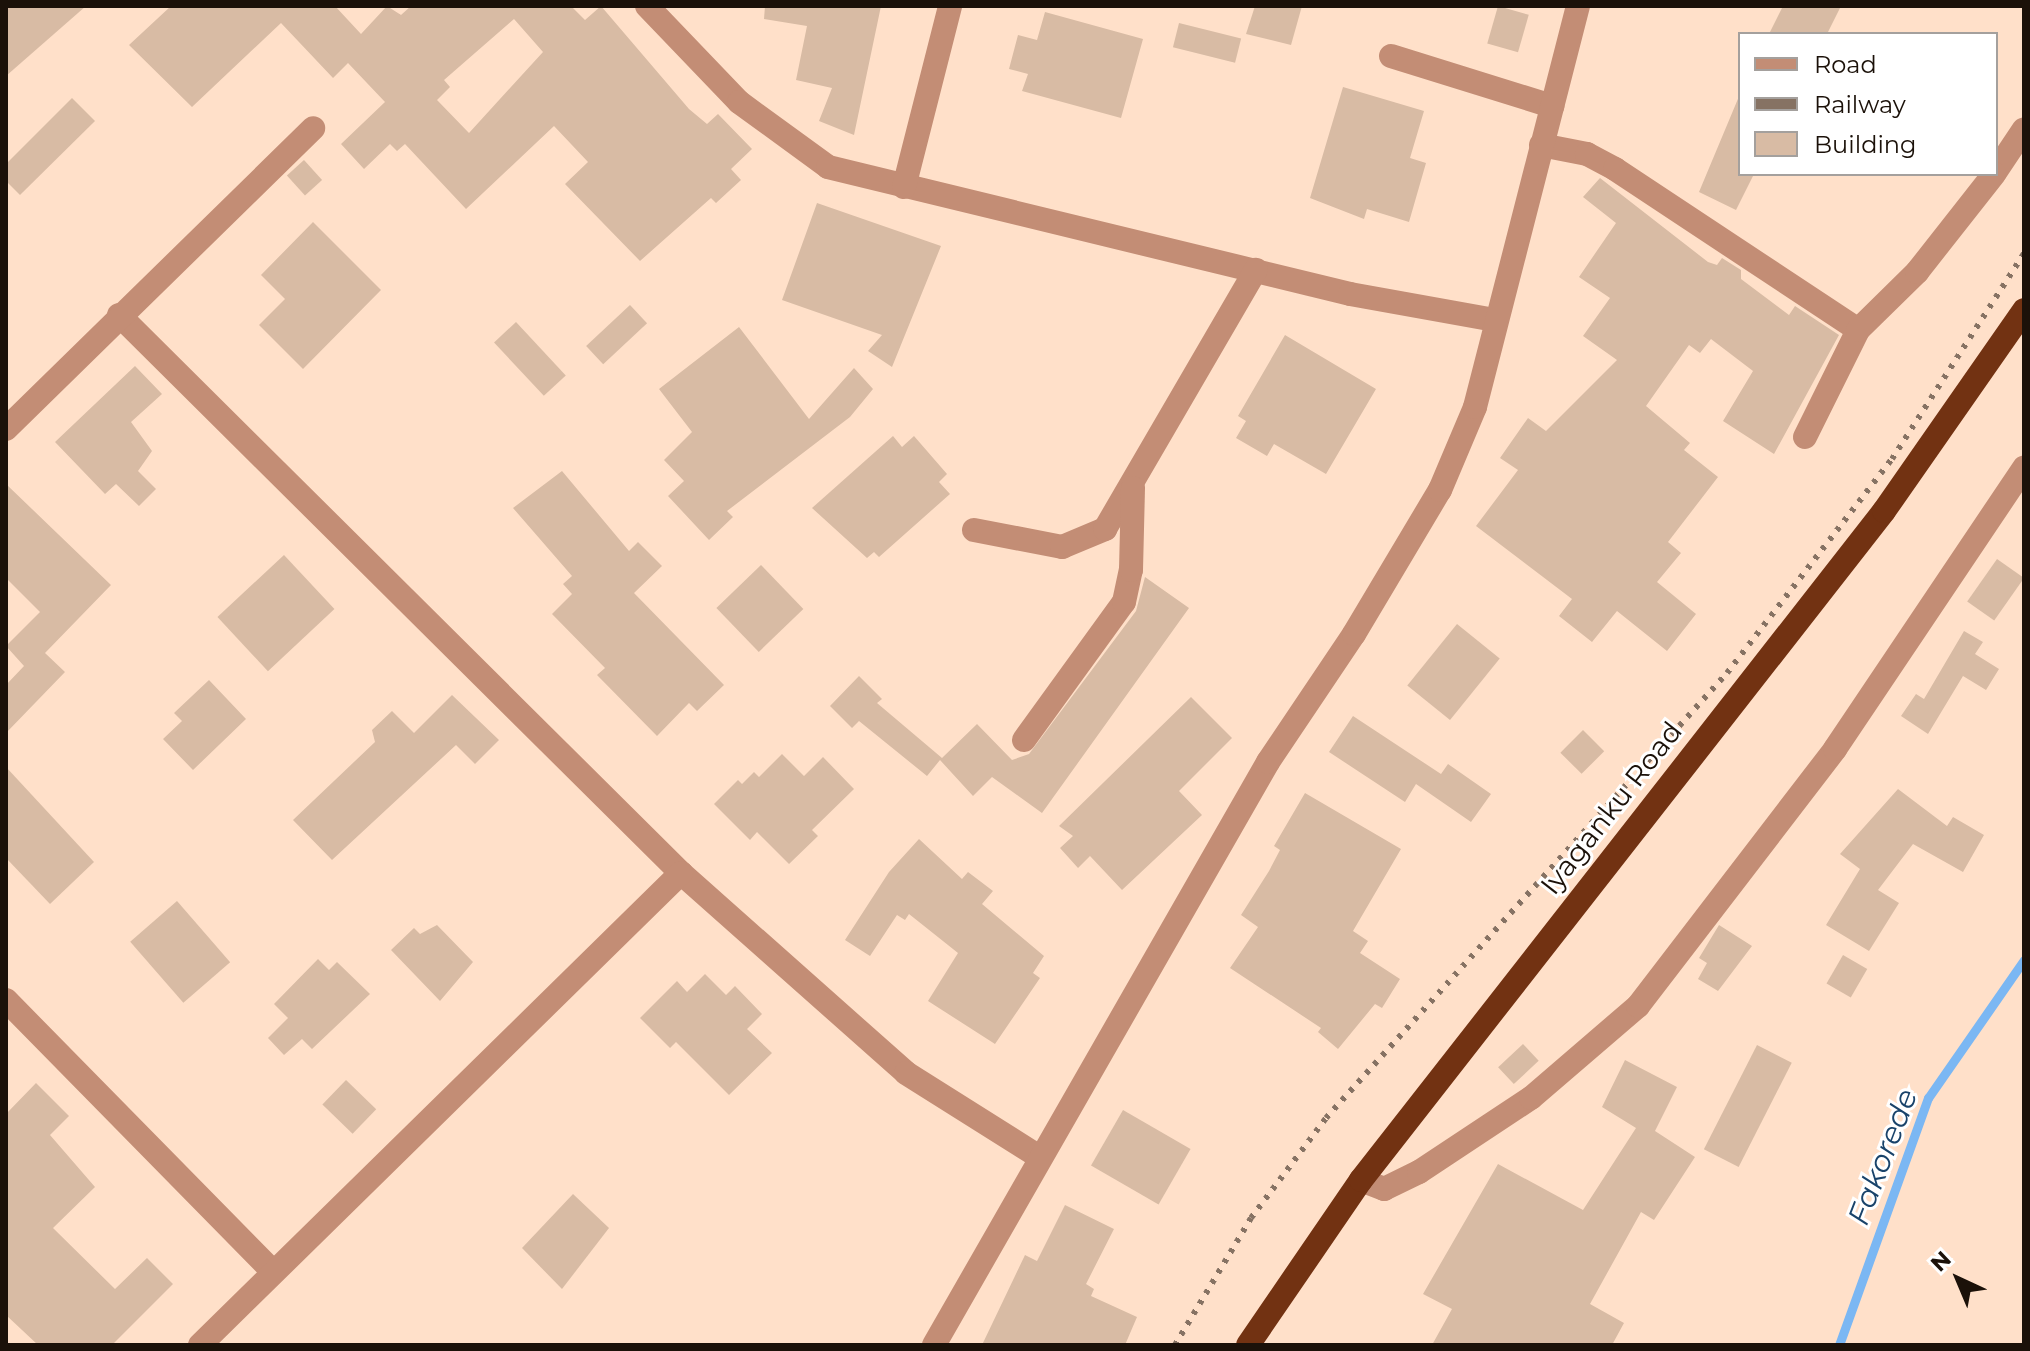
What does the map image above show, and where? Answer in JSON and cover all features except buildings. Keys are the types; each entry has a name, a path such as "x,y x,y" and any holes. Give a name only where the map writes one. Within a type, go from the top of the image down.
{"highway":[{"name":"Iyaganku Road","path":"1248,1345 1361,1180 1884,511 2024,310"}],"street":[{"path":"647,6 739,102 798,150 828,167 1256,270 1495,320"},
{"path":"904,187 950,6"},
{"path":"934,1345 1038,1156 1268,762 1354,634 1440,490 1475,407 1578,6"},
{"path":"1391,56 1552,106"},
{"path":"6,429 313,128"},
{"path":"1998,168 2024,129"},
{"path":"1541,145 1587,154 1615,169 1858,330"},
{"path":"1805,437 1858,330 1917,272 1993,176"},
{"path":"974,530 1036,544 1086,542 1105,529 1133,487 1256,270"},
{"path":"119,315 681,873 906,1073 1038,1156"},
{"path":"1361,1180 1384,1189 1419,1172 1531,1098 1638,1006 1835,749 2024,468"},
{"path":"1024,740 1124,602 1131,570 1133,487"},
{"path":"200,1345 681,873"},
{"path":"6,1000 272,1271"}],"waterway":[{"name":"Fakorede","path":"1839,1345 1928,1098 2024,960"}],"railway":[{"path":"1175,1345 1251,1218 1326,1118 1727,673 1892,459 2024,253"}]}
